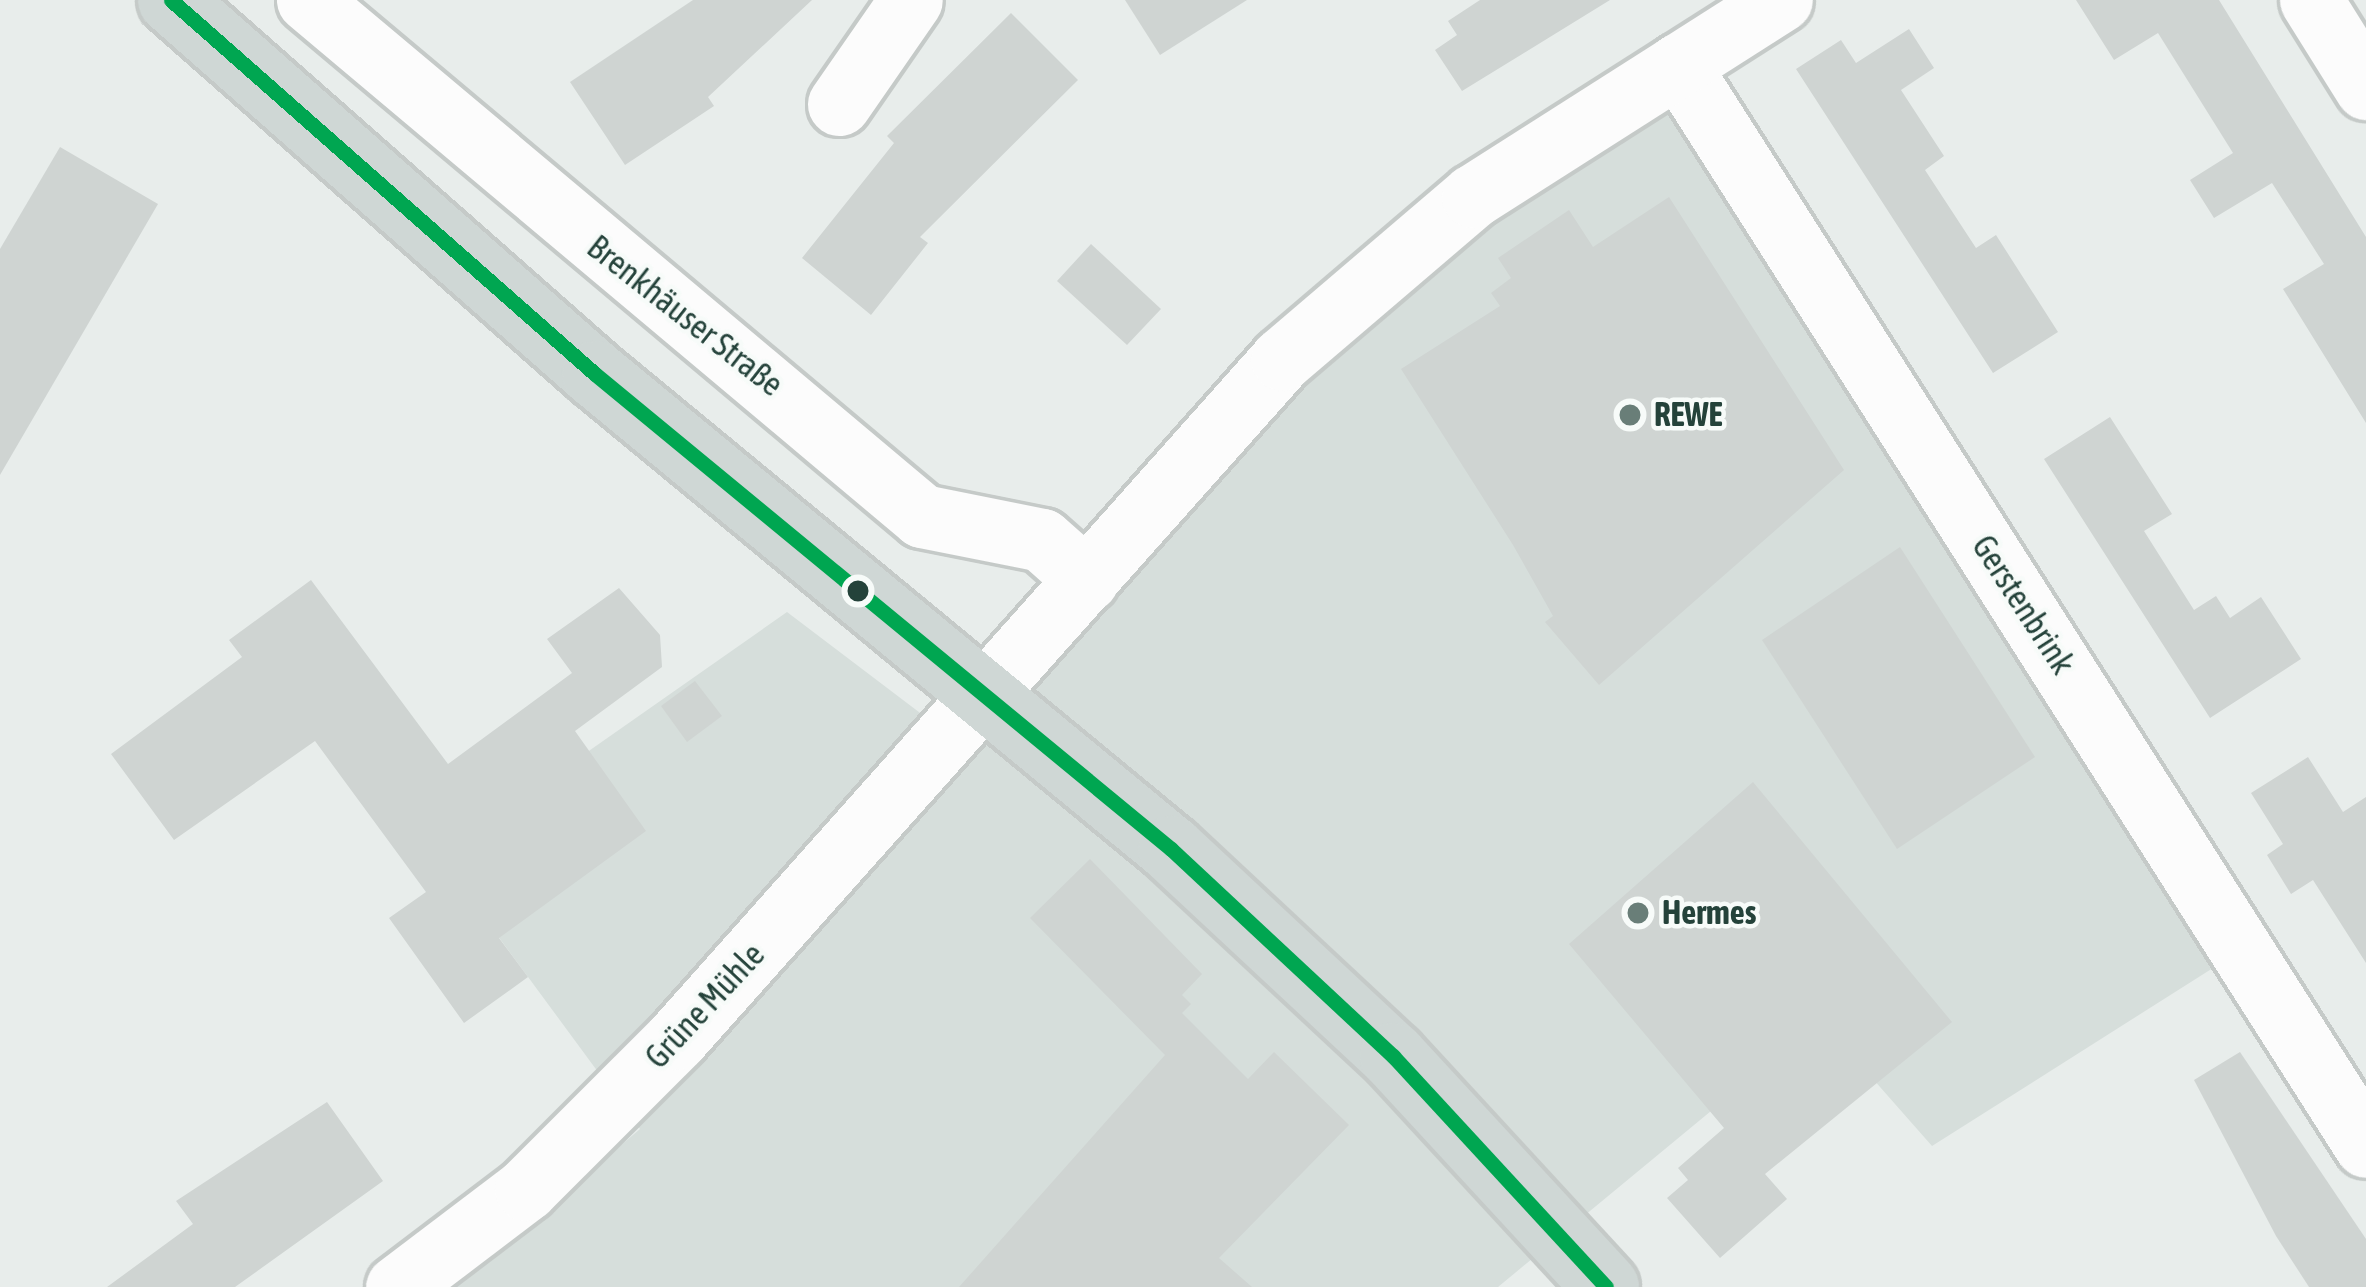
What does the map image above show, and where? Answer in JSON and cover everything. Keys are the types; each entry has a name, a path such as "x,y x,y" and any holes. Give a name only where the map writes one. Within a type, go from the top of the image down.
{"main road":[{"path":"171,0 986,697 1171,849 1393,1056 1606,1287"}],"street":[{"name":"Brenkhäuser Straße","path":"308,0 922,516 1042,540 1087,580"},
{"path":"838,104 911,0"},
{"name":"Grüne Mühle","path":"397,1287 526,1189 677,1038 986,697 1282,359 1473,196 1781,0"},
{"path":"2311,0 2366,88"},
{"name":"Gerstenbrink","path":"1678,65 2366,1146"}],"shaded area":[{"path":"1666,107 2213,968 1932,1146 1821,1020 1498,1287 455,1287 640,1129 439,856 787,612 965,747 1290,384 1492,224"}],"building":[{"path":"693,0 812,0 708,97 714,106 625,165 570,82"},
{"path":"1125,0 1247,0 1160,55"},
{"path":"1480,0 1610,0 1462,91 1435,50 1457,35 1448,21"},
{"path":"2076,0 2219,0 2366,237 2366,423 2283,289 2324,264 2272,183 2214,218 2190,180 2233,153 2158,33 2114,60"},
{"path":"1011,13 1078,80 920,237 928,243 871,315 802,258 894,143 887,136"},
{"path":"1909,29 1934,68 1901,90 1944,156 1925,170 1976,248 1996,235 2058,332 1993,373 1796,69 1841,40 1856,63"},
{"path":"60,147 158,204 0,475 0,249"},
{"name":"REWE","path":"1669,197 1844,470 1599,685 1545,622 1553,616 1513,545 1401,369 1500,306 1491,293 1511,278 1498,258 1569,210 1593,247"},
{"path":"1091,244 1161,309 1127,345 1057,281"},
{"path":"2110,417 2172,514 2144,531 2194,610 2216,596 2230,618 2261,597 2301,659 2210,718 2044,459"},
{"path":"1900,547 2035,757 1897,849 1762,640"},
{"path":"311,580 448,764 572,673 547,639 619,588 660,635 662,667 575,731 646,831 499,938 528,977 464,1023 389,918 426,892 315,741 174,840 111,754 242,657 229,640"},
{"path":"695,681 722,716 687,742 661,706"},
{"path":"2308,757 2343,812 2366,797 2366,963 2313,880 2291,894 2267,855 2283,844 2251,793"},
{"path":"1753,782 1952,1022 1765,1174 1787,1199 1720,1258 1667,1198 1688,1180 1678,1168 1724,1128 1569,944"},
{"path":"1090,859 1202,974 1182,995 1191,1004 1182,1013 1248,1079 1274,1052 1349,1125 1219,1258 1252,1287 959,1287 1165,1055 1030,918"},
{"path":"2240,1052 2366,1239 2366,1287 2309,1287 2276,1236 2194,1080"},
{"path":"327,1102 383,1181 235,1287 107,1287 193,1224 176,1201"}],"transit line":[{"path":"171,0 595,374 1171,849 1393,1056 1606,1287"}],"place":[{"name":"REWE","path":"1630,415"},
{"name":"Hermes","path":"1638,913"}]}
